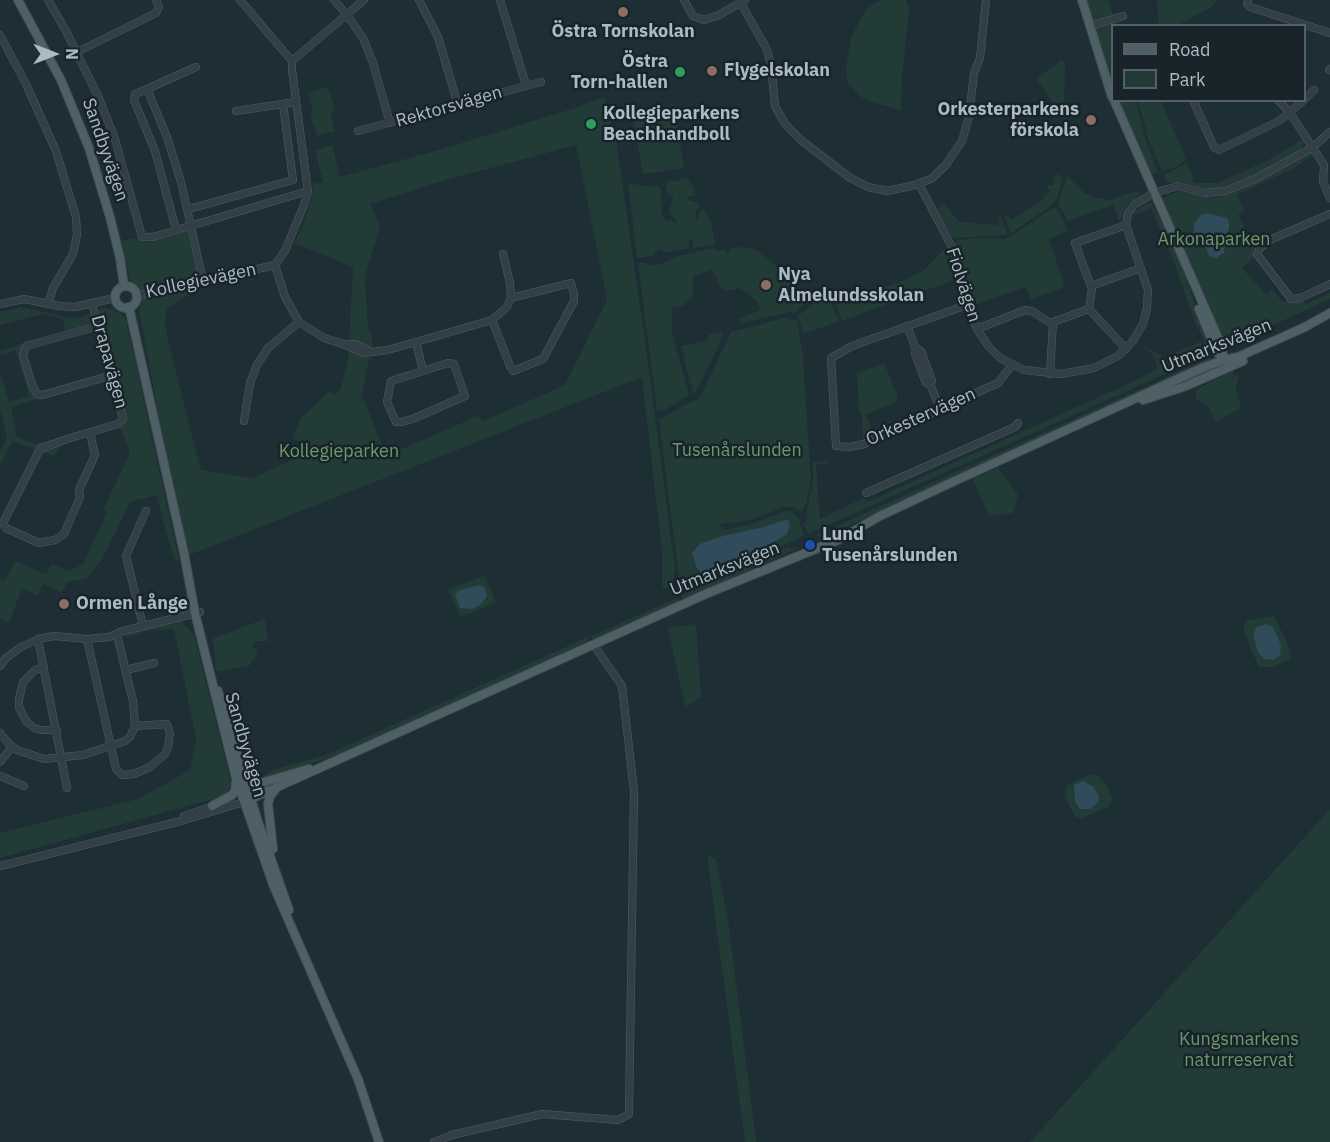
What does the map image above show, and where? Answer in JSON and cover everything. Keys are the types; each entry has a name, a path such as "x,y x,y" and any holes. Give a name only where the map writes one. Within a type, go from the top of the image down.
{"main road":[{"name":"Sandbyvägen","path":"18,0 47,51 76,112 110,217 124,286"},
{"path":"1082,0 1111,93"},
{"path":"1114,102 1221,345 1224,360 1220,368 1164,393"},
{"path":"1191,280 1199,309 1217,352 1224,360 1234,365"},
{"path":"124,286 133,289 136,296 135,302 129,307 119,306 115,298 117,291 124,286"},
{"name":"Sandbyvägen","path":"129,307 236,778 246,798 298,939"},
{"name":"Utmarksvägen","path":"246,798 275,790 343,757 738,580 840,539 917,499 1202,368 1238,357 1330,313"},
{"name":"Utmarksvägen","path":"1117,408 1164,393 1234,365 1308,331 1330,318"},
{"path":"1202,368 1217,352"},
{"name":"Sandbyvägen","path":"197,612 232,734 246,798 274,887 358,1079 379,1142"},
{"path":"232,734 247,775 255,783 267,782 309,769"},
{"name":"Utmarksvägen","path":"246,798 309,769 343,757"},
{"path":"212,806 232,795 236,786 236,778"},
{"path":"275,790 268,804 270,838 288,908"}],"street":[{"path":"61,0 50,3 92,81 115,139 140,234 145,238 308,191"},
{"path":"77,52 156,13 159,7 156,0"},
{"path":"240,0 292,62 308,191 289,243 281,259 275,265"},
{"path":"334,0 347,15 368,50 390,123"},
{"path":"292,62 364,0"},
{"path":"419,0 438,37 458,105"},
{"path":"500,0 526,86"},
{"path":"684,0 693,16 704,20 719,15 743,1 767,50 771,65 775,106 785,124 802,141 843,173 868,187 887,190 919,184 931,179 945,166 962,141 969,117 974,73 980,58 986,0"},
{"path":"1248,0 1247,4 1250,7 1302,24"},
{"path":"1090,26 1123,16"},
{"path":"1306,25 1330,33"},
{"path":"0,35 26,84 56,151 76,217 77,235 73,254 53,288 48,304"},
{"path":"176,230 154,151 134,100 135,94 196,67"},
{"name":"Rektorsvägen","path":"358,131 540,82"},
{"path":"147,89 167,137 189,209 203,280"},
{"path":"1306,98 1314,90"},
{"path":"236,111 296,102"},
{"path":"1194,102 1214,147 1219,150 1255,135 1290,113 1302,102"},
{"path":"1280,102 1290,113 1324,165 1323,182 1330,198"},
{"path":"189,209 293,180 283,104"},
{"path":"1126,349 1089,309 1091,286 1075,243 1126,225 1131,208 1154,193 1178,186 1205,193 1225,191 1255,179 1313,147 1330,132"},
{"name":"Fiolvägen","path":"919,184 954,251 967,305 977,328 989,347 1012,365 1033,372 1050,374 1094,368 1118,356 1140,330 1148,308 1148,290 1126,225"},
{"path":"1330,214 1272,239 1260,248 1257,254 1291,299 1300,298 1330,284"},
{"path":"503,254 511,298 507,306 492,320 513,371 543,359 574,301 574,294 571,283 511,298"},
{"name":"Kollegievägen","path":"136,296 275,265 285,297 299,322 324,339 343,344 356,344 371,352 388,350 492,320"},
{"path":"1091,286 1141,268"},
{"path":"0,304 24,299 68,307 115,298"},
{"name":"Drapavägen","path":"90,433 95,455 79,490 80,497 64,534 55,540 39,543 6,528 1,523 40,449 118,424 123,419 92,304"},
{"path":"940,409 930,384 926,383 922,374 907,326 967,305"},
{"path":"977,328 1025,310 1032,311 1046,321 1053,322 1089,309"},
{"path":"244,421 250,383 257,365 268,348 299,322"},
{"path":"1050,374 1053,322"},
{"path":"99,326 26,346 23,356 37,394 43,395 113,375"},
{"name":"Orkestervägen","path":"907,326 852,346 831,358 836,446 850,447 864,444 998,382 1012,365"},
{"path":"416,342 423,371"},
{"path":"448,363 454,364 465,396 415,418 396,422 387,402 391,381 423,371 448,363"},
{"path":"866,493 1015,428 1018,423"},
{"path":"143,626 126,556 146,511"},
{"path":"0,666 3,655 38,639 54,636 87,639 117,635 197,612"},
{"path":"0,733 12,747 34,757 62,759 111,746 130,737 135,726 133,701 117,635"},
{"path":"38,639 67,788"},
{"path":"87,639 116,769 122,776 141,771 159,760 168,747 170,733 167,724 135,726"},
{"path":"434,1142 461,1133 542,1114 618,1120 629,1114 634,919 634,791 622,686 592,645"},
{"path":"126,670 154,663"},
{"path":"44,667 35,670 24,682 19,694 19,707 26,721 34,728 57,730"},
{"path":"0,762 12,747"},
{"path":"0,776 12,783 24,786"},
{"name":"Utmarksvägen","path":"140,831 212,806 246,798"},
{"name":"Utmarksvägen","path":"0,867 182,821 246,798"}],"green space":[{"path":"881,0 906,0 909,9 901,110 861,97 848,83 846,70 851,37 864,13 870,6"},
{"path":"1086,0 1108,0 1114,17 1093,23"},
{"path":"1157,0 1217,0 1213,6 1180,24 1159,24"},
{"path":"1116,20 1117,24 1111,24 1111,84 1094,27"},
{"path":"1060,61 1065,62 1064,116 1058,117 1059,112 1038,78"},
{"path":"328,87 335,112 330,114 335,131 317,136 310,114 313,112 308,93"},
{"name":"Kollegieparken","path":"604,97 617,147 675,569 672,585 665,589 662,585 662,552 642,377 189,555 139,310 142,302 139,288 129,279 122,241 137,238 149,243 187,231 198,277 188,279 191,294 167,308 165,323 201,470 253,478 292,460 300,442 293,438 300,419 329,391 335,395 340,390 348,362 353,267 294,243 304,223 313,192 312,184 323,182 315,150 332,145 340,177 439,150","holes":["576,145 607,300 565,385 484,421 478,416 386,456 362,395 373,346 371,332 368,329 365,277 380,226 370,204 439,182"]},
{"path":"1118,102 1136,102 1146,141 1158,172 1151,175"},
{"path":"1138,102 1161,102 1186,159 1178,166 1162,171 1149,141"},
{"path":"675,110 684,168 643,174 633,117"},
{"path":"1303,139 1305,141 1302,148 1296,152 1259,173 1220,188 1208,190 1180,182 1168,183 1163,175 1187,162 1195,183 1217,183 1265,162"},
{"name":"Arkonaparken","path":"1309,152 1314,154 1296,167 1237,195 1245,211 1238,215 1258,250 1257,254 1242,268 1266,294 1272,289 1282,301 1297,302 1303,299 1306,304 1330,293 1330,299 1258,332 1253,326 1223,344 1162,203 1164,197 1179,191 1212,198 1221,196 1269,175"},
{"path":"1058,174 1063,177 1057,199 1047,209 1011,233 1004,217 1008,215 1011,220 1045,198 1044,195 1050,191 1046,185 1053,185 1055,176"},
{"path":"1067,176 1083,192 1093,197 1109,200 1137,191 1141,194 1132,200 1123,211 1120,223 1113,205 1068,221 1058,204"},
{"path":"686,178 693,186 695,195 688,197 688,200 698,203 700,207 696,211 696,219 698,219 699,211 703,209 711,221 715,245 693,248 693,240 689,240 689,248 665,253 660,249 656,250 652,256 637,258 628,183 651,187 656,185 661,188 662,215 667,221 672,220 674,223 677,222 669,213 673,197 666,191 666,183 669,180 678,181"},
{"path":"1147,203 1152,204 1165,228 1185,274 1212,348 1208,348 1195,322 1174,262 1151,208 1137,214 1133,213"},
{"path":"944,204 959,222 998,225 1000,215 1007,233 1006,235 953,238 937,210"},
{"path":"1053,208 1058,209 1068,231 1049,239 1065,287 1031,299 1025,287 971,306 955,241 972,238 1003,239 1013,235"},
{"path":"739,247 754,249 763,255 779,271 783,272 785,280 813,297 796,313 790,312 740,324 739,319 760,310 757,301 740,288 725,291 711,270 693,276 693,296 684,305 672,308 672,332 689,395 663,411 657,410 638,263 654,265 667,262 674,257 714,248 717,251 726,250 727,254 730,253 729,249"},
{"path":"945,248 953,267 954,280 842,321 834,298 862,295 903,281 924,270"},
{"path":"821,297 829,298 839,321 806,333 803,332 798,316"},
{"path":"22,307 68,318 82,317 103,308 121,313 126,320 179,560 175,562 156,495 130,502 102,560 86,579 67,582 62,593 43,584 37,596 22,588 9,623 0,619 0,579 5,581 15,561 46,574 52,564 70,571 84,563 107,511 104,508 130,453 120,427 61,445 54,456 12,441 0,466 0,452 7,437 0,409 0,372 9,402 29,396 16,351 0,355 0,351 65,331 63,319 43,314 0,325 0,312","holes":["91,330 94,333 106,372 38,392 24,354 27,348","108,379 119,420 36,444 17,437 11,407"]},
{"name":"Tusenårslunden","path":"785,318 797,321 803,357 811,481 806,504 802,512 792,507 783,507 754,519 727,524 731,522 708,527 719,525 725,530 747,525 788,510 798,517 804,536 681,592 659,420 701,395 731,332"},
{"path":"724,331 716,352 693,394 681,346 708,340 708,335"},
{"path":"1200,342 1210,354 808,534 803,522 806,522 808,516 806,514 813,482 814,462 828,461 831,463 816,465 820,519 864,498 867,502 1143,377 1158,368 1152,353 1138,343 1164,357"},
{"path":"1211,357 1195,369 824,537 816,535"},
{"path":"884,362 897,395 897,401 866,415 874,437 863,442 857,373 884,364"},
{"path":"1233,370 1231,380 1239,373 1236,389 1241,408 1216,422 1208,406 1197,400 1195,390"},
{"path":"998,468 1018,495 1013,513 989,516 973,479"},
{"path":"789,547 797,549 683,599 682,595"},
{"path":"485,576 496,603 460,617 448,589"},
{"path":"677,598 678,602 594,640 591,636"},
{"path":"1274,616 1286,640 1291,654 1290,659 1272,667 1259,667 1244,633 1244,626 1248,620"},
{"path":"265,619 268,641 256,641 252,645 258,653 249,666 216,672 213,638"},
{"path":"180,620 194,635 231,782 228,791 220,797 0,858 0,833 138,799 190,770 196,739 174,629 147,631 125,638 126,633"},
{"path":"696,624 701,697 685,707 668,628"},
{"path":"588,637 588,642 341,754 259,780 272,770 326,755"},
{"path":"1091,774 1100,777 1107,786 1112,799 1110,806 1082,818 1075,817 1065,796 1066,786"},
{"name":"Kungsmarkens naturreservat","path":"1330,809 1330,1142 1030,1142"},
{"path":"707,855 716,859 728,920 756,1142 745,1142"}],"water":[{"path":"1206,213 1227,218 1229,222 1224,253 1216,258 1209,256 1205,244 1194,233 1194,224 1200,216"},
{"path":"788,520 790,525 787,534 763,548 708,571 701,572 697,568 692,553 700,544"},
{"path":"479,585 484,587 487,595 485,599 480,605 471,609 460,608 455,595 458,591"},
{"path":"1266,624 1273,627 1281,645 1280,655 1273,660 1264,659 1258,652 1253,635 1257,627"},
{"path":"1083,781 1094,787 1099,797 1098,802 1090,809 1080,809 1075,802 1074,785"}],"place":[{"name":"Östra Tornskolan","path":"623,12"},
{"name":"Flygelskolan","path":"712,71"},
{"name":"Östra Torn-hallen","path":"680,72"},
{"name":"Orkesterparkens förskola","path":"1091,120"},
{"name":"Kollegieparkens Beachhandboll","path":"591,124"},
{"name":"Nya Almelundsskolan","path":"766,285"},
{"name":"Lund Tusenårslunden","path":"810,545"},
{"name":"Ormen Långe","path":"64,604"}]}
